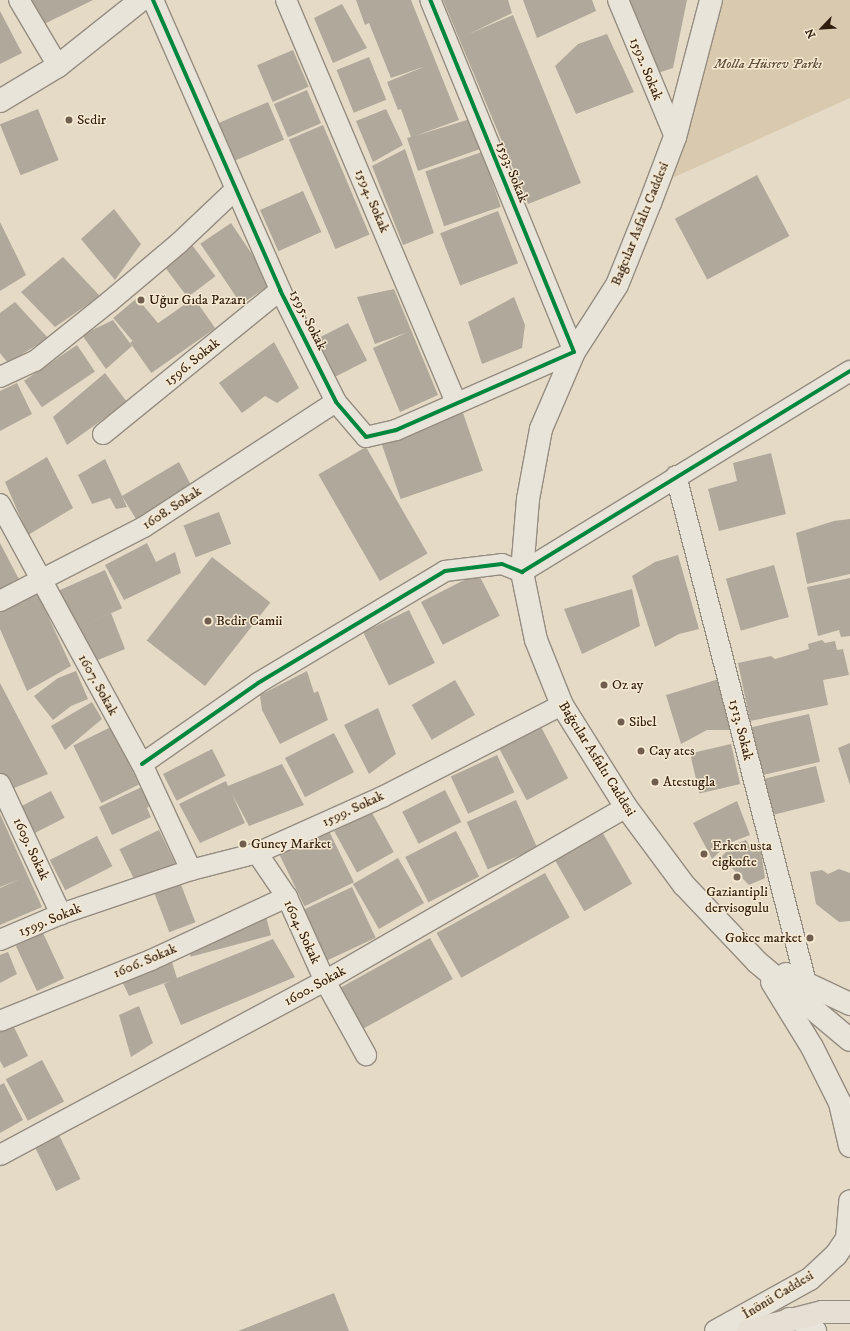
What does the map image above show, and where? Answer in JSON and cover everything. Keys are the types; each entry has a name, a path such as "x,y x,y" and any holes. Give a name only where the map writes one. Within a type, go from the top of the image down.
{"main road":[{"name":"Bağcılar Asfaltı Caddesi","path":"711,0 675,137 617,285 574,352 541,429 528,499 522,572 536,640 562,706 626,807 684,884 757,962"},
{"path":"0,101 58,66 132,4"},
{"path":"757,962 850,1004"},
{"path":"757,962 850,1040"},
{"path":"757,962 786,1003 816,1054 840,1103 850,1146"},
{"path":"848,1237 850,1201"},
{"name":"İnönü Caddesi","path":"716,1331 810,1279 836,1255 848,1237"},
{"path":"748,1331 789,1319 822,1312 850,1312"},
{"path":"789,1319 801,1320 815,1331"}],"street":[{"path":"18,0 58,66"},
{"name":"1595. Sokak","path":"153,0 280,290 336,402 366,437 396,430 456,402 574,352"},
{"name":"1594. Sokak","path":"286,0 456,402"},
{"name":"1593. Sokak","path":"430,0 574,352"},
{"name":"1592. Sokak","path":"618,0 675,137"},
{"path":"0,377 34,361 103,307 179,243 235,190"},
{"name":"1596. Sokak","path":"103,434 280,290"},
{"path":"142,764 258,682 445,571 502,564 522,572 676,476 850,371"},
{"name":"1608. Sokak","path":"0,601 144,526 336,402"},
{"name":"1513. Sokak","path":"676,476 806,983"},
{"name":"1607. Sokak","path":"0,504 40,580 142,764 191,870"},
{"name":"1599. Sokak","path":"0,940 61,914 191,870 257,853 382,797 562,706"},
{"name":"1609. Sokak","path":"0,784 61,914"},
{"name":"1600. Sokak","path":"0,1155 325,981 626,807"},
{"name":"1604. Sokak","path":"257,853 287,897 325,981 366,1055"},
{"name":"1606. Sokak","path":"0,1021 151,960 287,897"}],"green space":[{"name":"Molla Hüsrev Parkı","path":"719,0 850,0 850,98 670,179"}],"building":[{"path":"30,0 93,0 42,25"},
{"path":"356,0 411,0 459,120 415,136 470,119 480,149 418,171 407,138 411,137 401,109 398,110 387,82 426,66 391,78 369,23 365,25"},
{"path":"443,0 508,0 512,13 469,34 513,15 581,183 528,204"},
{"path":"523,0 592,0 596,11 537,38"},
{"path":"628,0 687,0 673,68 655,74"},
{"path":"342,4 367,48 333,63 314,18"},
{"path":"0,11 22,53 0,64"},
{"path":"607,34 634,92 576,114 555,66 578,44"},
{"path":"293,50 309,87 273,102 257,65"},
{"path":"369,57 386,100 354,113 337,70"},
{"path":"307,90 321,123 288,137 274,104"},
{"path":"268,102 284,140 233,161 217,123"},
{"path":"38,109 59,160 21,175 0,124"},
{"path":"386,109 403,145 373,162 356,121"},
{"path":"323,125 369,235 335,249 289,139"},
{"path":"405,149 434,233 403,245 372,166"},
{"path":"482,152 501,207 444,226 425,172"},
{"path":"757,175 789,236 707,280 675,219"},
{"path":"303,191 321,232 278,251 260,210"},
{"path":"114,209 141,244 115,280 81,239"},
{"path":"498,211 518,263 460,285 440,233"},
{"path":"0,222 26,275 0,291"},
{"path":"231,223 272,284 241,304 200,244"},
{"path":"192,245 215,276 188,297 164,266"},
{"path":"63,257 100,296 55,327 21,292"},
{"path":"394,289 438,395 400,412 373,348 408,332 375,344 357,297"},
{"path":"514,297 525,325 522,348 482,364 468,322"},
{"path":"137,298 158,323 134,343 113,318"},
{"path":"194,298 215,328 151,373 130,343"},
{"path":"15,302 48,338 8,363 0,353 0,313"},
{"path":"113,320 132,346 106,369 82,335"},
{"path":"348,323 367,360 333,378 314,340"},
{"path":"274,342 299,388 277,403 265,396 242,413 219,383"},
{"path":"77,345 95,372 42,407 24,381"},
{"path":"105,373 127,402 67,445 53,417"},
{"path":"17,383 32,414 0,431 0,391"},
{"path":"463,413 483,471 401,499 381,441"},
{"path":"366,447 428,554 380,581 318,475"},
{"path":"771,453 786,514 719,531 708,489 737,481 733,463"},
{"path":"47,457 73,508 28,535 5,482"},
{"path":"105,459 127,507 116,509 110,498 92,504 78,475"},
{"path":"179,462 195,493 139,524 122,496"},
{"path":"219,512 231,544 196,557 184,526"},
{"path":"850,519 850,574 807,584 796,533 834,521"},
{"path":"0,543 22,585 0,597"},
{"path":"147,543 156,562 175,552 181,573 124,600 105,565"},
{"path":"678,555 699,629 679,634 655,647 632,576 655,562"},
{"name":"Bedir Camii","path":"212,557 270,603 205,686 147,641"},
{"path":"774,565 789,617 741,631 726,579"},
{"path":"105,570 122,608 71,631 54,593"},
{"path":"478,573 500,616 443,645 421,602"},
{"path":"850,578 850,636 841,637 839,630 818,636 807,587"},
{"path":"632,589 640,626 582,654 564,609"},
{"path":"38,594 71,666 27,691 0,629 0,610"},
{"path":"409,610 435,663 389,685 363,632"},
{"path":"111,613 125,649 93,662 75,629"},
{"path":"822,640 825,643 835,641 837,650 843,649 849,675 823,680 828,705 750,721 738,663 771,656 775,659 809,649 808,644"},
{"path":"76,671 88,699 71,706 53,720 34,696 58,678"},
{"path":"307,671 314,693 318,691 328,720 280,744 262,710 260,695"},
{"path":"719,679 732,730 707,730 681,744 666,695"},
{"path":"455,680 475,715 432,740 412,705"},
{"path":"0,683 48,774 7,791 0,776"},
{"path":"92,702 102,719 65,750 51,726"},
{"path":"378,708 396,754 369,774 344,725"},
{"path":"809,714 820,762 762,775 751,727"},
{"path":"111,727 139,785 101,803 73,745"},
{"path":"541,727 568,778 527,800 500,749"},
{"path":"334,733 354,772 305,797 285,758"},
{"path":"850,743 850,785 838,748"},
{"path":"731,744 740,784 699,793 690,753"},
{"path":"212,749 226,776 177,801 163,774"},
{"path":"497,755 514,792 468,814 451,777"},
{"path":"282,764 304,805 249,826 232,794 245,823 200,843 179,804 226,781 228,786"},
{"path":"816,766 825,802 773,815 764,779"},
{"path":"144,786 152,803 147,808 151,817 112,835 99,807"},
{"path":"445,790 461,822 419,844 402,812"},
{"path":"51,791 65,818 34,833 21,806"},
{"path":"516,800 537,848 488,869 467,822"},
{"path":"737,801 750,835 729,843 712,859 693,823"},
{"path":"371,811 394,852 357,872 334,831"},
{"path":"0,814 42,907 0,925 0,888 20,879 0,887"},
{"path":"159,830 175,863 136,883 119,849"},
{"path":"601,830 632,884 584,911 553,858"},
{"path":"329,831 354,882 305,906 280,855"},
{"path":"456,831 479,876 428,902 405,857"},
{"path":"97,836 112,866 65,890 50,860"},
{"path":"746,840 750,847 760,846 765,878 749,885 721,857 733,845"},
{"path":"398,858 424,903 379,929 353,884"},
{"path":"839,869 850,873 850,921 839,922 816,904 810,872 822,870 828,874"},
{"path":"545,873 570,918 461,978 437,933"},
{"path":"180,882 195,922 169,932 154,892"},
{"path":"352,887 376,938 325,961 301,911"},
{"path":"265,913 271,935 191,957 185,934"},
{"path":"43,933 64,978 37,991 16,946"},
{"path":"430,938 453,979 364,1029 341,987"},
{"path":"273,939 295,977 181,1025 164,984 170,981 129,996 120,977 170,956 177,978"},
{"path":"8,952 17,974 0,983 0,955"},
{"path":"139,1006 153,1043 131,1057 119,1015"},
{"path":"11,1021 28,1056 4,1068 0,1061 0,1026"},
{"path":"42,1060 64,1101 28,1121 6,1079"},
{"path":"4,1083 23,1120 0,1133 0,1085"},
{"path":"59,1135 80,1179 56,1191 35,1147"},
{"path":"334,1293 349,1331 238,1331"}],"cycle path":[{"path":"153,0 280,290 336,402 366,437 396,430 574,352 430,0"},
{"path":"142,764 258,683 445,571 502,564 522,572 850,371"}],"place":[{"name":"Sedir","path":"69,120"},
{"name":"Uğur Gıda Pazarı","path":"141,300"},
{"name":"Bedir Camii","path":"208,621"},
{"name":"Oz ay","path":"604,685"},
{"name":"Sibel","path":"621,722"},
{"name":"Cay ates","path":"641,751"},
{"name":"Atestugla","path":"655,782"},
{"name":"Guney Market","path":"243,844"},
{"name":"Erken usta cigkofte","path":"704,854"},
{"name":"Gaziantipli dervisogulu","path":"737,877"},
{"name":"Gokce market","path":"810,938"}]}
